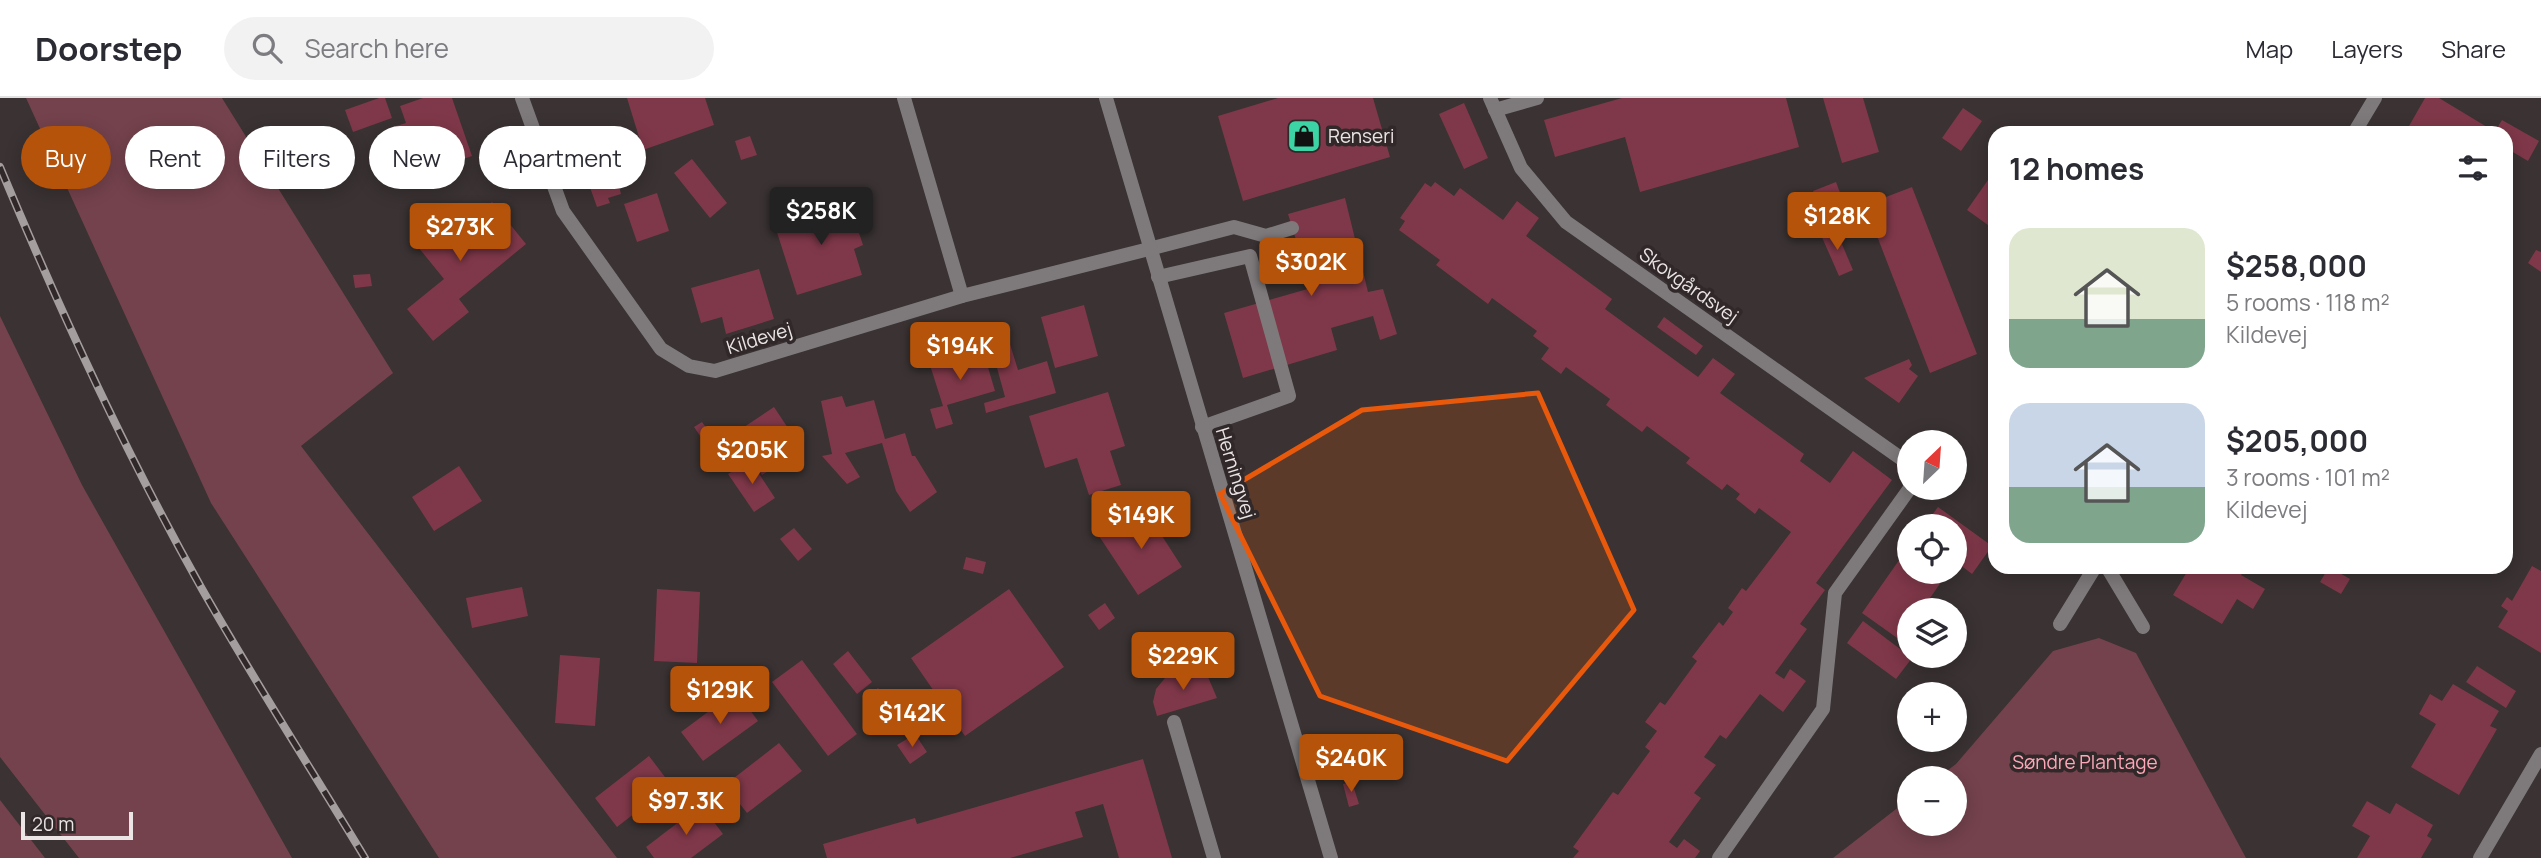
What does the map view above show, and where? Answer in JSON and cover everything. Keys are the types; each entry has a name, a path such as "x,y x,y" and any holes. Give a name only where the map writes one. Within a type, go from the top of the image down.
{"street":[{"name":"Kildevej","path":"522,98 563,211 661,349 689,366 715,371 962,296 1149,249 1234,228 1266,236 1292,228"},
{"path":"904,98 962,296"},
{"name":"Herningvej","path":"1106,98 1331,858"},
{"path":"1493,104 1537,98"},
{"path":"2358,126 2375,98"},
{"name":"Skovgårdsvej","path":"1493,104 1521,168 1566,222 1897,456"},
{"path":"1158,277 1250,256 1289,396 1202,427"},
{"path":"1720,858 1823,709 1835,593 1901,500"},
{"path":"2060,624 2091,574"},
{"path":"2111,574 2143,626"},
{"path":"1174,722 1213,858"},
{"path":"2480,858 2541,754"}],"highlighted area":[{"path":"1538,393 1634,610 1507,761 1320,696 1220,494 1362,410"}],"green space":[{"path":"26,98 222,98 239,126 239,189 279,189 393,373 301,446 617,858 439,858 211,503 68,189 111,189 111,126 39,126"},
{"path":"0,316 82,485 292,858 79,858 0,757"},
{"name":"Søndre Plantage","path":"2099,638 2136,653 2246,858 1833,858 1897,808 1897,836 1967,836 1967,766 1953,766 2053,651"},
{"path":"0,800 45,858 0,858"}],"building":[{"path":"385,98 392,118 355,131 355,126 351,126 345,110"},
{"path":"423,98 452,98 462,126 396,126 406,123 400,106"},
{"path":"627,98 705,98 714,125 646,149 646,126 636,126"},
{"name":"Renseri","path":"1278,98 1373,98 1390,157 1243,201 1218,116"},
{"path":"1622,98 1786,98 1799,147 1640,192 1625,137 1555,157 1544,120"},
{"path":"1823,98 1863,98 1879,152 1842,163"},
{"path":"2425,98 2439,98 2485,126 2409,126"},
{"path":"1464,103 1488,158 1464,169 1439,114"},
{"path":"1963,108 1982,121 1961,151 1942,138"},
{"path":"2502,120 2513,126 2498,126"},
{"path":"2513,126 2539,141 2528,161 2513,152"},
{"path":"465,136 472,156 465,158"},
{"path":"750,136 757,155 741,160 735,141"},
{"path":"692,159 727,203 710,218 674,173"},
{"path":"1988,180 1988,225 1967,210"},
{"path":"1435,182 1454,196 1460,188 1503,220 1517,201 1539,218 1526,236 1612,299 1605,309 1698,377 1713,358 1735,374 1720,393 1804,454 1800,461 1830,483 1853,451 1892,480 1816,583 1825,590 1800,624 1807,629 1775,673 1784,679 1790,669 1806,681 1783,712 1760,694 1726,739 1720,735 1704,757 1716,765 1694,793 1701,798 1669,842 1677,848 1684,839 1700,851 1695,858 1573,858 1579,851 1573,847 1613,792 1618,795 1650,751 1645,747 1657,731 1645,722 1660,702 1665,705 1697,661 1692,657 1719,622 1723,626 1733,612 1728,608 1742,588 1746,591 1791,532 1759,508 1755,514 1736,499 1740,494 1727,484 1722,490 1686,463 1690,458 1647,426 1642,432 1606,405 1610,399 1566,367 1561,374 1541,359 1549,348 1533,336 1537,331 1492,298 1488,304 1436,265 1440,260 1399,230 1405,221 1400,218 1425,183 1431,187"},
{"path":"1836,182 1847,211 1824,220 1813,191"},
{"path":"1912,187 1977,354 1930,373 1865,205"},
{"path":"591,189 620,189 621,194 608,198 610,203 597,207"},
{"path":"657,193 669,231 637,242 624,204"},
{"path":"1345,198 1368,292 1383,289 1397,334 1380,340 1373,316 1331,328 1337,350 1243,378 1224,313 1311,288 1288,214"},
{"path":"492,202 526,244 459,299 469,312 433,341 407,309 444,279 410,237 445,208 461,228"},
{"path":"832,202 834,207 849,203 863,245 854,249 862,275 797,295 775,226 797,220 795,214"},
{"path":"1835,228 1853,270 1839,276 1821,235"},
{"path":"2536,250 2541,252 2541,272 2528,263"},
{"path":"759,269 774,319 726,334 722,317 701,323 691,288"},
{"path":"370,274 372,286 355,288 353,275"},
{"path":"1084,305 1098,356 1055,368 1041,317"},
{"path":"1664,317 1703,346 1696,355 1657,327"},
{"path":"1009,341 1018,370 1047,361 1056,393 986,413 984,403 1005,397 991,346"},
{"path":"982,347 995,391 947,405 953,424 936,429 930,409 943,406 929,362"},
{"path":"1909,359 1912,365 1909,369 1918,376 1899,403 1864,378"},
{"path":"1108,392 1125,446 1110,451 1121,485 1089,495 1077,458 1045,468 1029,416"},
{"path":"842,396 846,407 874,400 885,439 905,433 912,456 915,456 937,492 910,512 896,491 882,443 845,453 860,477 847,484 822,456 832,454 821,401"},
{"path":"774,407 802,449 762,475 735,433"},
{"path":"702,422 715,440 707,446 694,427"},
{"path":"750,460 775,498 754,512 728,474"},
{"path":"459,466 482,501 434,531 412,497"},
{"path":"1938,507 1948,514 1933,514"},
{"path":"1144,508 1182,567 1138,595 1099,536"},
{"path":"794,528 812,549 798,561 780,539"},
{"path":"1967,528 1988,543 1988,552 1972,574 1967,570"},
{"path":"966,557 986,562 983,574 963,569"},
{"path":"1897,563 1897,584 1940,584 1930,598 1897,598 1897,638 1862,613"},
{"path":"2532,566 2541,571 2541,653 2498,627 2508,611 2501,606 2507,597 2512,601"},
{"path":"2186,574 2242,574 2265,589 2253,609 2237,599 2222,624 2173,595"},
{"path":"2325,574 2341,574 2350,579 2341,594 2320,582"},
{"path":"522,587 528,616 472,628 466,598"},
{"path":"657,589 700,592 697,663 654,661"},
{"path":"1009,589 1064,667 965,736 911,658"},
{"path":"1105,603 1115,618 1099,630 1088,615"},
{"path":"1863,621 1897,647 1897,668 1904,668 1896,679 1847,643"},
{"path":"848,651 872,682 857,694 833,664"},
{"path":"560,655 600,658 595,726 555,723"},
{"path":"802,660 857,734 828,756 772,682"},
{"path":"2477,666 2516,691 2506,708 2466,682"},
{"path":"1180,670 1193,670 1208,677 1217,698 1157,716 1153,702 1156,689 1165,678"},
{"path":"2453,684 2499,711 2490,726 2497,729 2459,795 2411,767 2436,724 2419,714 2430,694 2442,701"},
{"path":"878,688 894,709 879,719 863,699"},
{"path":"736,691 758,721 703,761 681,732"},
{"path":"915,734 927,752 910,764 897,745"},
{"path":"779,743 802,771 747,813 725,785"},
{"path":"649,756 671,785 617,827 595,798"},
{"path":"1143,759 1172,858 1119,858 1103,804 1075,812 1083,837 1010,858 827,858 823,844 915,818 917,824"},
{"path":"1352,782 1359,804 1349,807 1343,784"},
{"path":"2367,801 2390,814 2396,803 2433,825 2427,836 2432,839 2421,858 2357,858 2370,836 2352,826"},
{"path":"701,805 723,834 691,858 654,858 646,847"}],"railway":[{"path":"0,167 95,381 174,538 242,657 365,858"}],"place":[{"name":"Renseri","path":"1304,136"}]}
